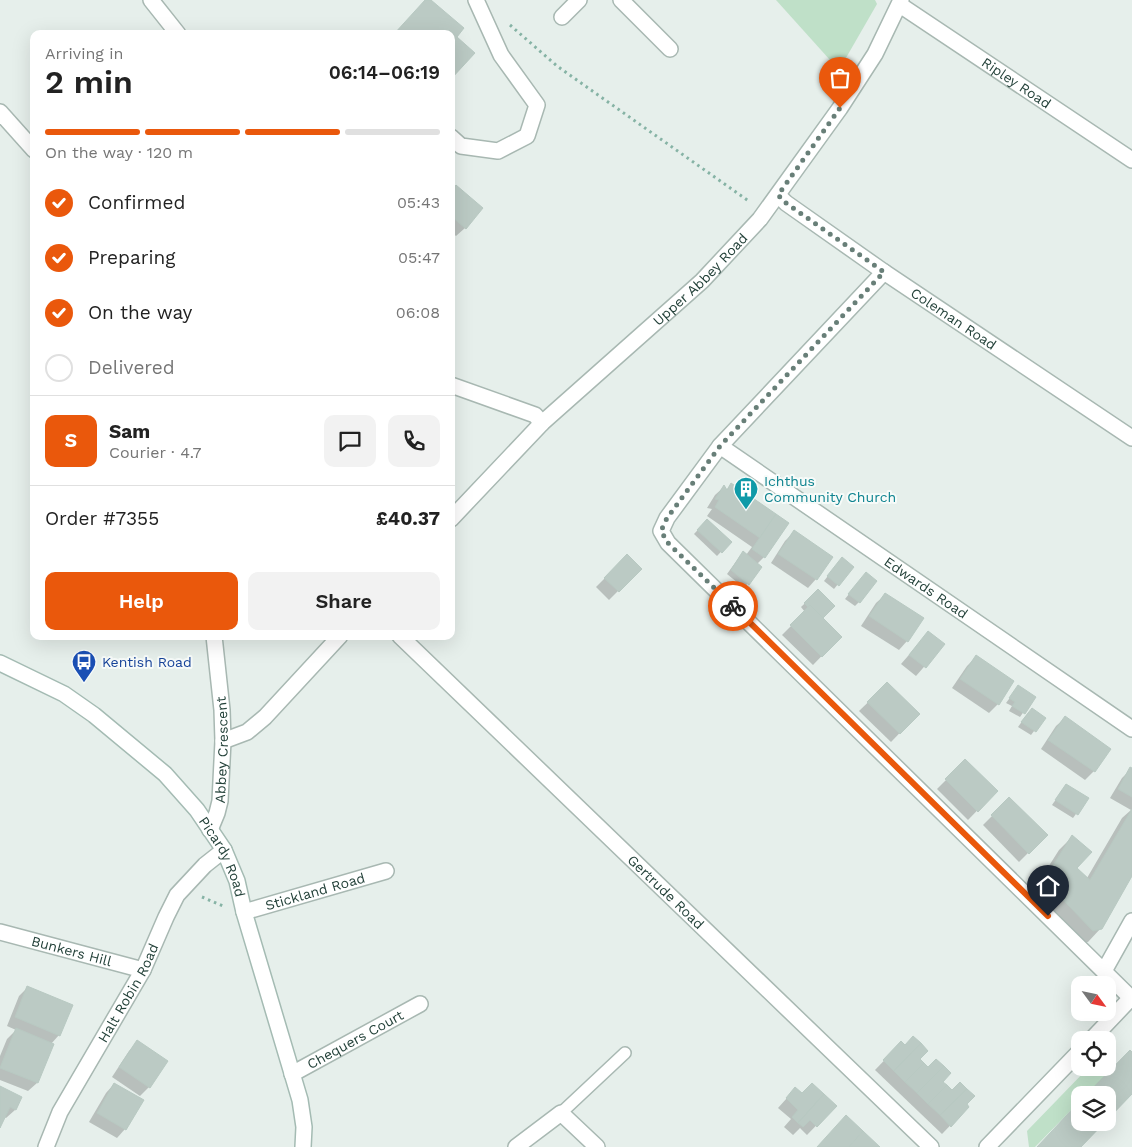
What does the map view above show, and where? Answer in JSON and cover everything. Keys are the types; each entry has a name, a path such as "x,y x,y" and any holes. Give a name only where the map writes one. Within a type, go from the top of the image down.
{"street":[{"path":"151,0 175,30"},
{"path":"455,140 462,146 498,151 527,136 537,105 501,56 476,0"},
{"path":"562,17 579,0"},
{"path":"621,0 670,50"},
{"name":"Ripley Road","path":"901,2 1132,160"},
{"name":"Upper Abbey Road","path":"455,515 542,423 702,281 760,219 840,108 875,54 901,2"},
{"path":"0,112 30,146"},
{"name":"Coleman Road","path":"778,195 786,203 884,272 1132,438"},
{"path":"884,272 720,446 667,518 661,531 668,543 1132,999 1100,1031"},
{"path":"455,386 535,415 542,423"},
{"name":"Edwards Road","path":"720,446 1132,729"},
{"name":"Abbey Crescent","path":"210,830 220,801 223,741 222,710 214,640"},
{"path":"223,741 247,732 265,717 336,640"},
{"name":"Gertrude Road","path":"404,640 932,1147"},
{"name":"Picardy Road","path":"0,663 64,694 126,741 164,774 197,810 224,850 236,881 300,1100 304,1127 303,1147"},
{"name":"Halt Robin Road","path":"46,1147 60,1112 143,970 177,895 205,865 224,850"},
{"name":"Stickland Road","path":"244,912 386,871"},
{"path":"1104,971 1132,921"},
{"name":"Bunkers Hill","path":"0,932 143,970"},
{"name":"Chequers Court","path":"292,1074 420,1004"},
{"path":"991,1146 1071,1062"},
{"path":"516,1147 561,1113 597,1147"}],"lane":[{"path":"561,1113 625,1053"}],"path":[{"path":"508,23 557,66 751,203"},
{"path":"201,897 223,906"}],"green space":[{"path":"776,0 875,0 877,4 839,70"},
{"path":"1080,1076 1105,1076 1095,1086 1071,1086 1071,1110 1035,1147 1029,1147 1027,1131"}],"building":[{"path":"425,0 431,0 464,28 457,37 475,53 455,75 455,30 398,30"},
{"path":"456,185 483,208 466,229 455,219"},
{"name":"Ichthus Community Church","path":"731,483 776,514 760,538 715,507 719,500 715,499 724,485 727,490"},
{"path":"776,514 789,523 765,558 752,549"},
{"path":"707,519 732,542 722,553 697,530"},
{"path":"794,530 833,557 817,580 778,554"},
{"path":"743,551 762,567 749,585 731,570"},
{"path":"627,554 642,569 619,592 604,578"},
{"path":"842,557 854,567 839,586 827,576"},
{"path":"866,572 877,581 860,603 848,594"},
{"path":"818,589 835,606 823,618 810,605 808,607 804,603"},
{"path":"885,593 924,618 908,642 869,616"},
{"path":"810,605 842,637 822,657 790,625"},
{"path":"928,631 945,644 926,668 909,655"},
{"path":"976,655 1014,681 999,705 960,679"},
{"path":"887,682 920,714 900,734 867,702"},
{"path":"1018,685 1036,697 1025,714 1012,706 1015,702 1009,698"},
{"path":"1032,708 1046,718 1036,732 1021,722"},
{"path":"1065,716 1111,749 1095,772 1048,740"},
{"path":"965,759 998,791 978,812 945,779"},
{"path":"1130,767 1132,768 1132,797 1118,789"},
{"path":"1066,784 1089,798 1078,815 1055,800"},
{"path":"1009,797 1048,835 1029,854 991,815"},
{"path":"1132,809 1132,876 1102,929 1093,931 1044,880 1072,835 1092,852 1077,868 1090,880"},
{"path":"27,986 73,1005 60,1036 15,1017"},
{"path":"16,1028 54,1044 38,1083 0,1068"},
{"path":"913,1036 921,1043 894,1071 883,1060 901,1041 905,1045"},
{"path":"137,1040 168,1061 150,1088 119,1067"},
{"path":"921,1043 928,1051 920,1059 924,1063 905,1082 894,1071"},
{"path":"1130,1050 1132,1052 1132,1094 1116,1111 1116,1086 1095,1086 1105,1076 1116,1076 1116,1064"},
{"path":"936,1059 944,1066 917,1093 905,1082 924,1063 928,1067"},
{"path":"944,1066 951,1073 943,1082 947,1085 928,1104 917,1093"},
{"path":"960,1082 967,1089 940,1115 928,1104 947,1085 952,1090"},
{"path":"114,1083 144,1100 126,1130 97,1113"},
{"path":"812,1083 824,1094 798,1123 792,1117 798,1110 786,1098 795,1087 802,1093"},
{"path":"0,1086 22,1097 16,1110 10,1107 0,1128"},
{"path":"967,1089 975,1096 967,1104 969,1107 951,1127 940,1115"},
{"path":"824,1094 837,1106 817,1127 810,1120 803,1127 798,1123"},
{"path":"1071,1111 1071,1131 1096,1131 1081,1147 1037,1147"},
{"path":"846,1115 863,1131 849,1147 817,1147"},
{"path":"863,1131 880,1147 849,1147"}],"way so far":[{"path":"733,606 668,543 661,531 667,518 720,446 884,272 786,203 778,195 840,108"}],"place":[{"name":"Ichthus Community Church","path":"746,510"},
{"name":"Kentish Road","path":"84,683"}],"route":[{"path":"733,606 1048,916"}]}
